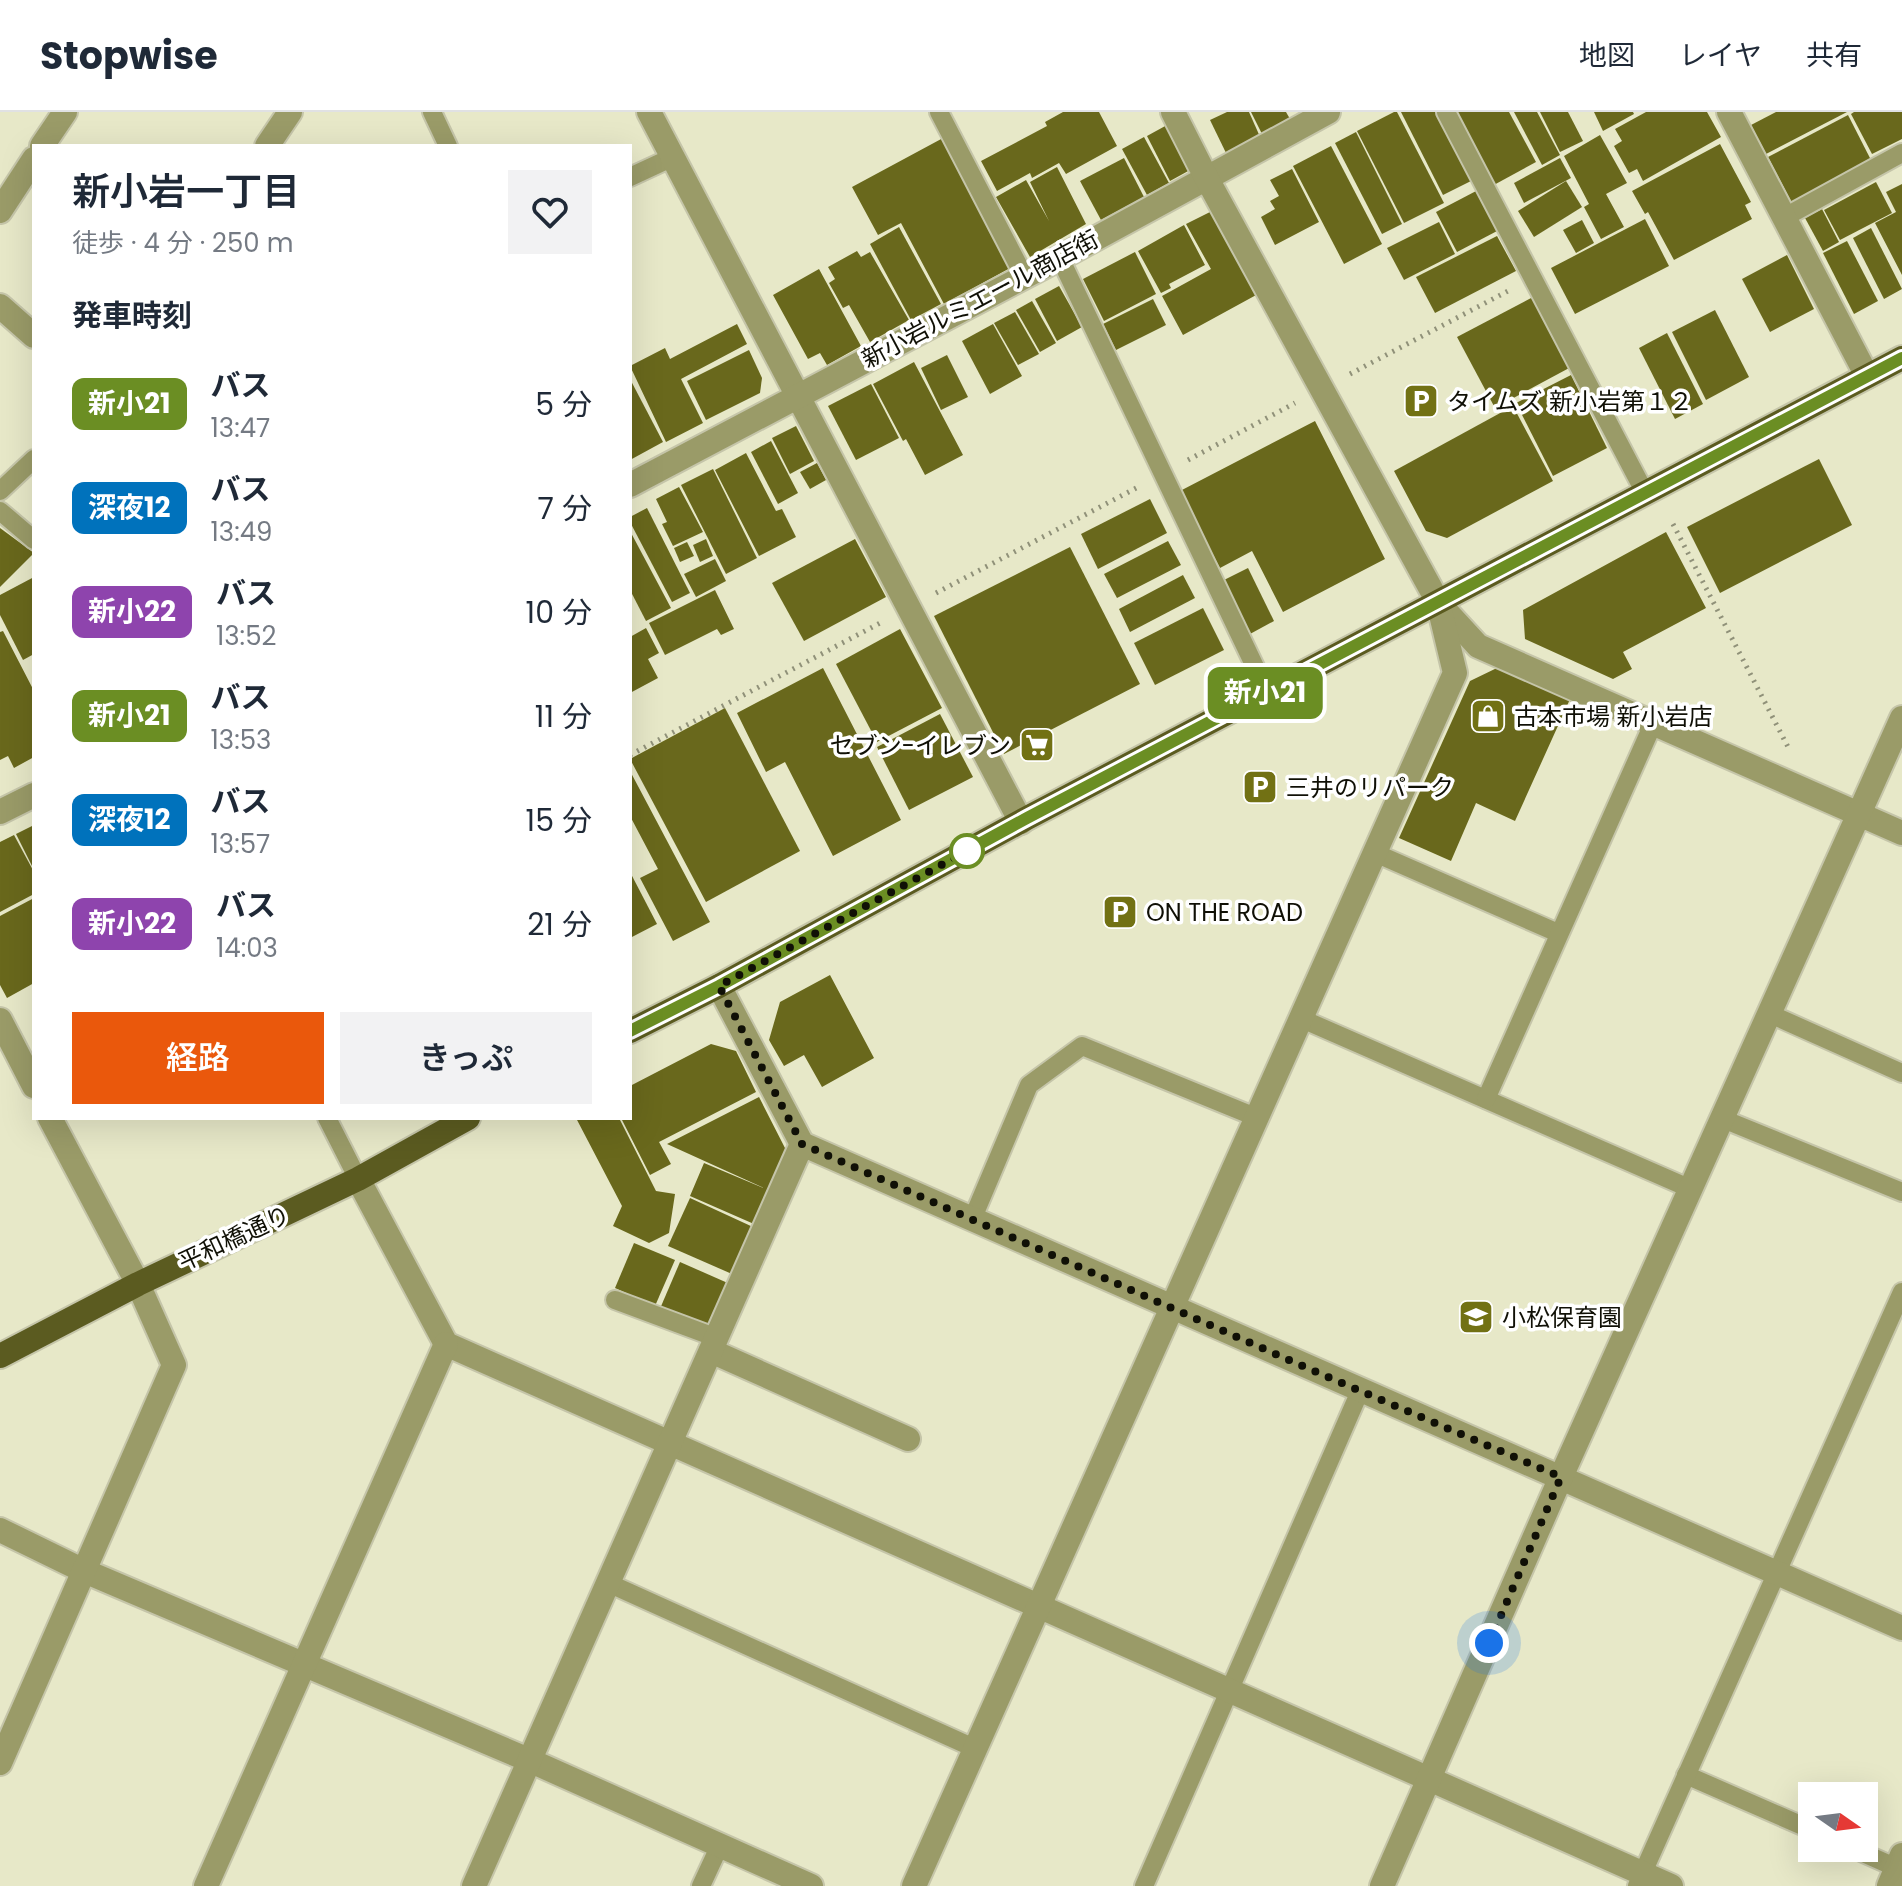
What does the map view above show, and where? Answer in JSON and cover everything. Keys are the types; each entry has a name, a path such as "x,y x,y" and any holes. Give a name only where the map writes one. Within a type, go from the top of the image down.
{"main road":[{"path":"632,1030 1902,358"},
{"name":"平和橋通り","path":"0,1356 138,1284 358,1179 464,1120"}],"street":[{"path":"43,144 65,112"},
{"path":"268,144 290,112"},
{"path":"649,112 1021,822"},
{"path":"1173,112 1438,602 1470,640 1902,833"},
{"name":"新小岩ルミエール商店街","path":"632,484 1060,258 1328,112"},
{"path":"1729,112 1867,376"},
{"path":"0,211 32,162"},
{"path":"0,306 32,334"},
{"path":"914,1886 1455,673 1438,602"},
{"path":"1382,1886 1561,1477 1902,718"},
{"path":"0,812 32,796"},
{"path":"719,986 802,1144 1902,1628"},
{"path":"0,1020 32,1082"},
{"path":"0,1763 174,1365 138,1284 51,1120"},
{"path":"474,1886 802,1144"},
{"path":"358,1179 446,1344 1229,1690 1640,1880 1671,1886"},
{"path":"206,1886 446,1344"},
{"path":"714,1345 908,1439"},
{"path":"0,1530 82,1570 531,1761 811,1886"}],"lane":[{"path":"432,112 447,144"},
{"path":"939,112 1024,276"},
{"path":"1446,112 1645,493"},
{"path":"1785,217 1902,153"},
{"path":"632,176 673,157"},
{"path":"1060,258 1267,692"},
{"path":"0,491 32,461"},
{"path":"0,511 32,538"},
{"path":"1486,1099 1653,724"},
{"path":"1375,853 1558,933"},
{"path":"1770,1014 1902,1073"},
{"path":"1302,1019 1691,1189"},
{"path":"972,1220 1029,1085 1082,1046 1258,1118"},
{"path":"1723,1119 1902,1192"},
{"path":"328,1120 358,1179"},
{"path":"1640,1880 1902,1292"},
{"path":"615,1300 714,1345"},
{"path":"1144,1886 1360,1391"},
{"path":"608,1583 974,1748"},
{"path":"1686,1775 1798,1824"},
{"path":"701,1886 720,1845"},
{"path":"1878,1861 1896,1870"}],"path":[{"path":"632,754 1533,277"},
{"path":"1673,524 1811,792"}],"building":[{"path":"1063,112 1099,112 1117,146 1066,174 1059,163 1032,178 1030,173 997,191 981,161 1047,126 1045,122"},
{"path":"1227,112 1249,112 1261,139 1227,155 1210,120"},
{"path":"1251,112 1286,112 1290,119 1262,134"},
{"path":"1397,112 1444,203 1404,223 1357,131"},
{"path":"1401,112 1436,112 1471,181 1443,195"},
{"path":"1452,112 1509,112 1536,162 1492,186"},
{"path":"1514,112 1537,112 1560,155 1542,165"},
{"path":"1540,112 1568,112 1583,141 1560,152"},
{"path":"1594,112 1633,112 1634,114 1603,131"},
{"path":"1646,112 1707,112 1721,137 1643,181 1637,169 1629,173 1614,146 1622,141 1615,129"},
{"path":"1776,112 1847,112 1766,154 1751,125"},
{"path":"1902,112 1902,139 1872,154 1851,114"},
{"path":"1848,115 1872,162 1792,203 1768,157"},
{"path":"1167,125 1190,170 1170,181 1147,136"},
{"path":"1356,132 1402,224 1382,234 1335,143"},
{"path":"1600,135 1627,183 1606,194 1624,227 1601,239 1584,207 1589,204 1564,156"},
{"path":"1144,137 1169,183 1147,195 1122,149"},
{"path":"943,138 1012,267 944,304 901,223 878,235 852,187"},
{"path":"1720,144 1751,202 1745,205 1752,219 1674,260 1648,212 1645,214 1632,191"},
{"path":"1331,146 1382,244 1344,264 1293,166"},
{"path":"1124,158 1144,197 1101,220 1080,181"},
{"path":"1560,158 1571,178 1524,203 1514,183"},
{"path":"1057,167 1086,224 1030,257 996,197 1026,180 1049,221 1030,182"},
{"path":"1292,169 1319,222 1275,245 1261,217 1275,209 1270,201 1279,196 1270,180"},
{"path":"1566,181 1582,207 1534,237 1518,211"},
{"path":"1876,182 1892,213 1840,240 1824,210"},
{"path":"1902,184 1902,275 1875,223 1896,212 1886,192"},
{"path":"1478,190 1499,230 1457,252 1436,212"},
{"path":"1822,209 1839,242 1823,251 1805,218"},
{"path":"1212,211 1258,294 1183,335 1162,296 1211,269 1186,224"},
{"path":"1645,219 1669,266 1575,314 1551,268"},
{"path":"1582,220 1594,243 1576,253 1563,230"},
{"path":"1439,222 1455,254 1404,280 1387,248"},
{"path":"1184,225 1205,265 1169,284 1171,288 1161,293 1138,251"},
{"path":"899,227 941,304 911,320 870,244"},
{"path":"1871,228 1902,289 1884,299 1853,238"},
{"path":"1497,236 1516,271 1435,313 1416,277"},
{"path":"1847,241 1878,301 1854,314 1823,253"},
{"path":"857,251 861,257 870,252 909,320 870,342 849,305 843,308 829,283 835,279 828,267"},
{"path":"1135,252 1156,294 1104,321 1083,279"},
{"path":"1787,255 1814,309 1770,332 1742,279"},
{"path":"819,269 861,346 827,365 820,353 808,359 773,295"},
{"path":"1059,286 1082,327 1057,341 1035,299"},
{"path":"1533,297 1571,367 1495,408 1457,337"},
{"path":"1153,299 1166,325 1116,350 1103,324"},
{"path":"1032,301 1056,343 1040,352 1016,310"},
{"path":"1715,310 1749,377 1706,400 1672,332"},
{"path":"1015,312 1039,354 1018,365 994,323"},
{"path":"737,324 747,344 681,379 703,423 666,442 632,365 665,348 670,359"},
{"path":"993,324 1022,376 990,394 962,341"},
{"path":"1667,333 1703,404 1675,419 1639,348"},
{"path":"749,350 762,378 760,393 706,420 687,381"},
{"path":"947,355 968,397 941,410 921,368"},
{"path":"914,362 963,455 925,475 873,384"},
{"path":"1571,375 1607,448 1553,476 1516,403"},
{"path":"632,383 663,442 632,459"},
{"path":"871,384 899,438 856,460 828,406"},
{"path":"1513,406 1553,481 1447,538 1426,531 1394,471"},
{"path":"1315,421 1385,559 1283,612 1252,551 1220,568 1180,491"},
{"path":"796,426 814,461 790,474 772,438"},
{"path":"771,441 798,493 778,504 751,452"},
{"path":"746,453 776,511 782,509 796,537 759,556 715,470"},
{"path":"1819,459 1852,525 1720,593 1687,527"},
{"path":"817,463 826,480 810,489 800,472"},
{"path":"713,469 757,558 726,574 681,485"},
{"path":"679,487 703,532 673,546 662,524 667,522 656,499"},
{"path":"1150,499 1167,533 1098,569 1081,534"},
{"path":"647,508 690,593 672,602 632,526 632,516"},
{"path":"0,528 32,552 32,555 0,587"},
{"path":"1666,532 1706,608 1623,652 1632,669 1613,679 1525,639 1523,610"},
{"path":"632,535 671,608 646,621 632,594"},
{"path":"706,539 713,556 700,562 693,545"},
{"path":"855,539 886,597 804,641 772,583"},
{"path":"1168,541 1181,565 1117,598 1104,574"},
{"path":"687,542 694,556 680,562 674,548"},
{"path":"1070,547 1140,684 1004,754 934,616"},
{"path":"715,559 726,581 696,597 684,574"},
{"path":"1248,568 1274,621 1250,634 1222,581"},
{"path":"1183,575 1195,598 1130,632 1119,609"},
{"path":"32,578 32,655 23,660 0,615 0,595"},
{"path":"715,590 734,629 721,635 717,629 665,655 649,623"},
{"path":"1203,608 1224,650 1155,685 1134,643"},
{"path":"646,628 659,653 648,659 658,678 632,692 632,636"},
{"path":"900,629 942,708 877,742 836,664"},
{"path":"3,631 32,687 32,758 14,768 8,756 0,760 0,632"},
{"path":"1501,666 1571,697 1515,821 1476,803 1451,861 1399,838 1470,681"},
{"path":"823,668 901,820 833,856 785,762 766,772 737,713"},
{"path":"725,708 800,851 706,902 632,758"},
{"path":"940,714 973,777 909,810 877,747"},
{"path":"632,775 710,922 673,941 640,878 658,869 632,820"},
{"path":"32,826 32,866 16,834"},
{"path":"14,835 32,868 32,895 0,912 0,842"},
{"path":"632,876 657,924 632,937"},
{"path":"32,899 32,984 7,998 0,985 0,916"},
{"path":"830,975 874,1058 822,1087 804,1055 784,1066 769,1040 780,1002"},
{"path":"711,1044 736,1051 756,1092 659,1142 671,1164 650,1175 622,1120 632,1120 632,1085"},
{"path":"759,1097 786,1150 754,1224 690,1196 704,1163 766,1189 667,1144"},
{"path":"577,1120 620,1120 656,1191 675,1194 669,1233 649,1243 613,1226 622,1206"},
{"path":"690,1198 753,1227 732,1274 668,1246"},
{"path":"634,1243 675,1260 655,1306 615,1288"},
{"path":"680,1262 730,1284 709,1333 659,1311"}],"bus line":[{"name":"新小21","path":"632,1030 1027,818 1902,358"}],"place":[{"name":"タイムズ 新小岩第１２","path":"1421,401"},
{"name":"古本市場 新小岩店","path":"1488,716"},
{"name":"セブン-イレブン","path":"1037,745"},
{"name":"三井のリパーク","path":"1260,787"},
{"name":"ON THE ROAD","path":"1120,912"},
{"name":"小松保育園","path":"1476,1317"}],"route":[{"path":"967,851 719,986 802,1144 1561,1477 1489,1643"}]}
